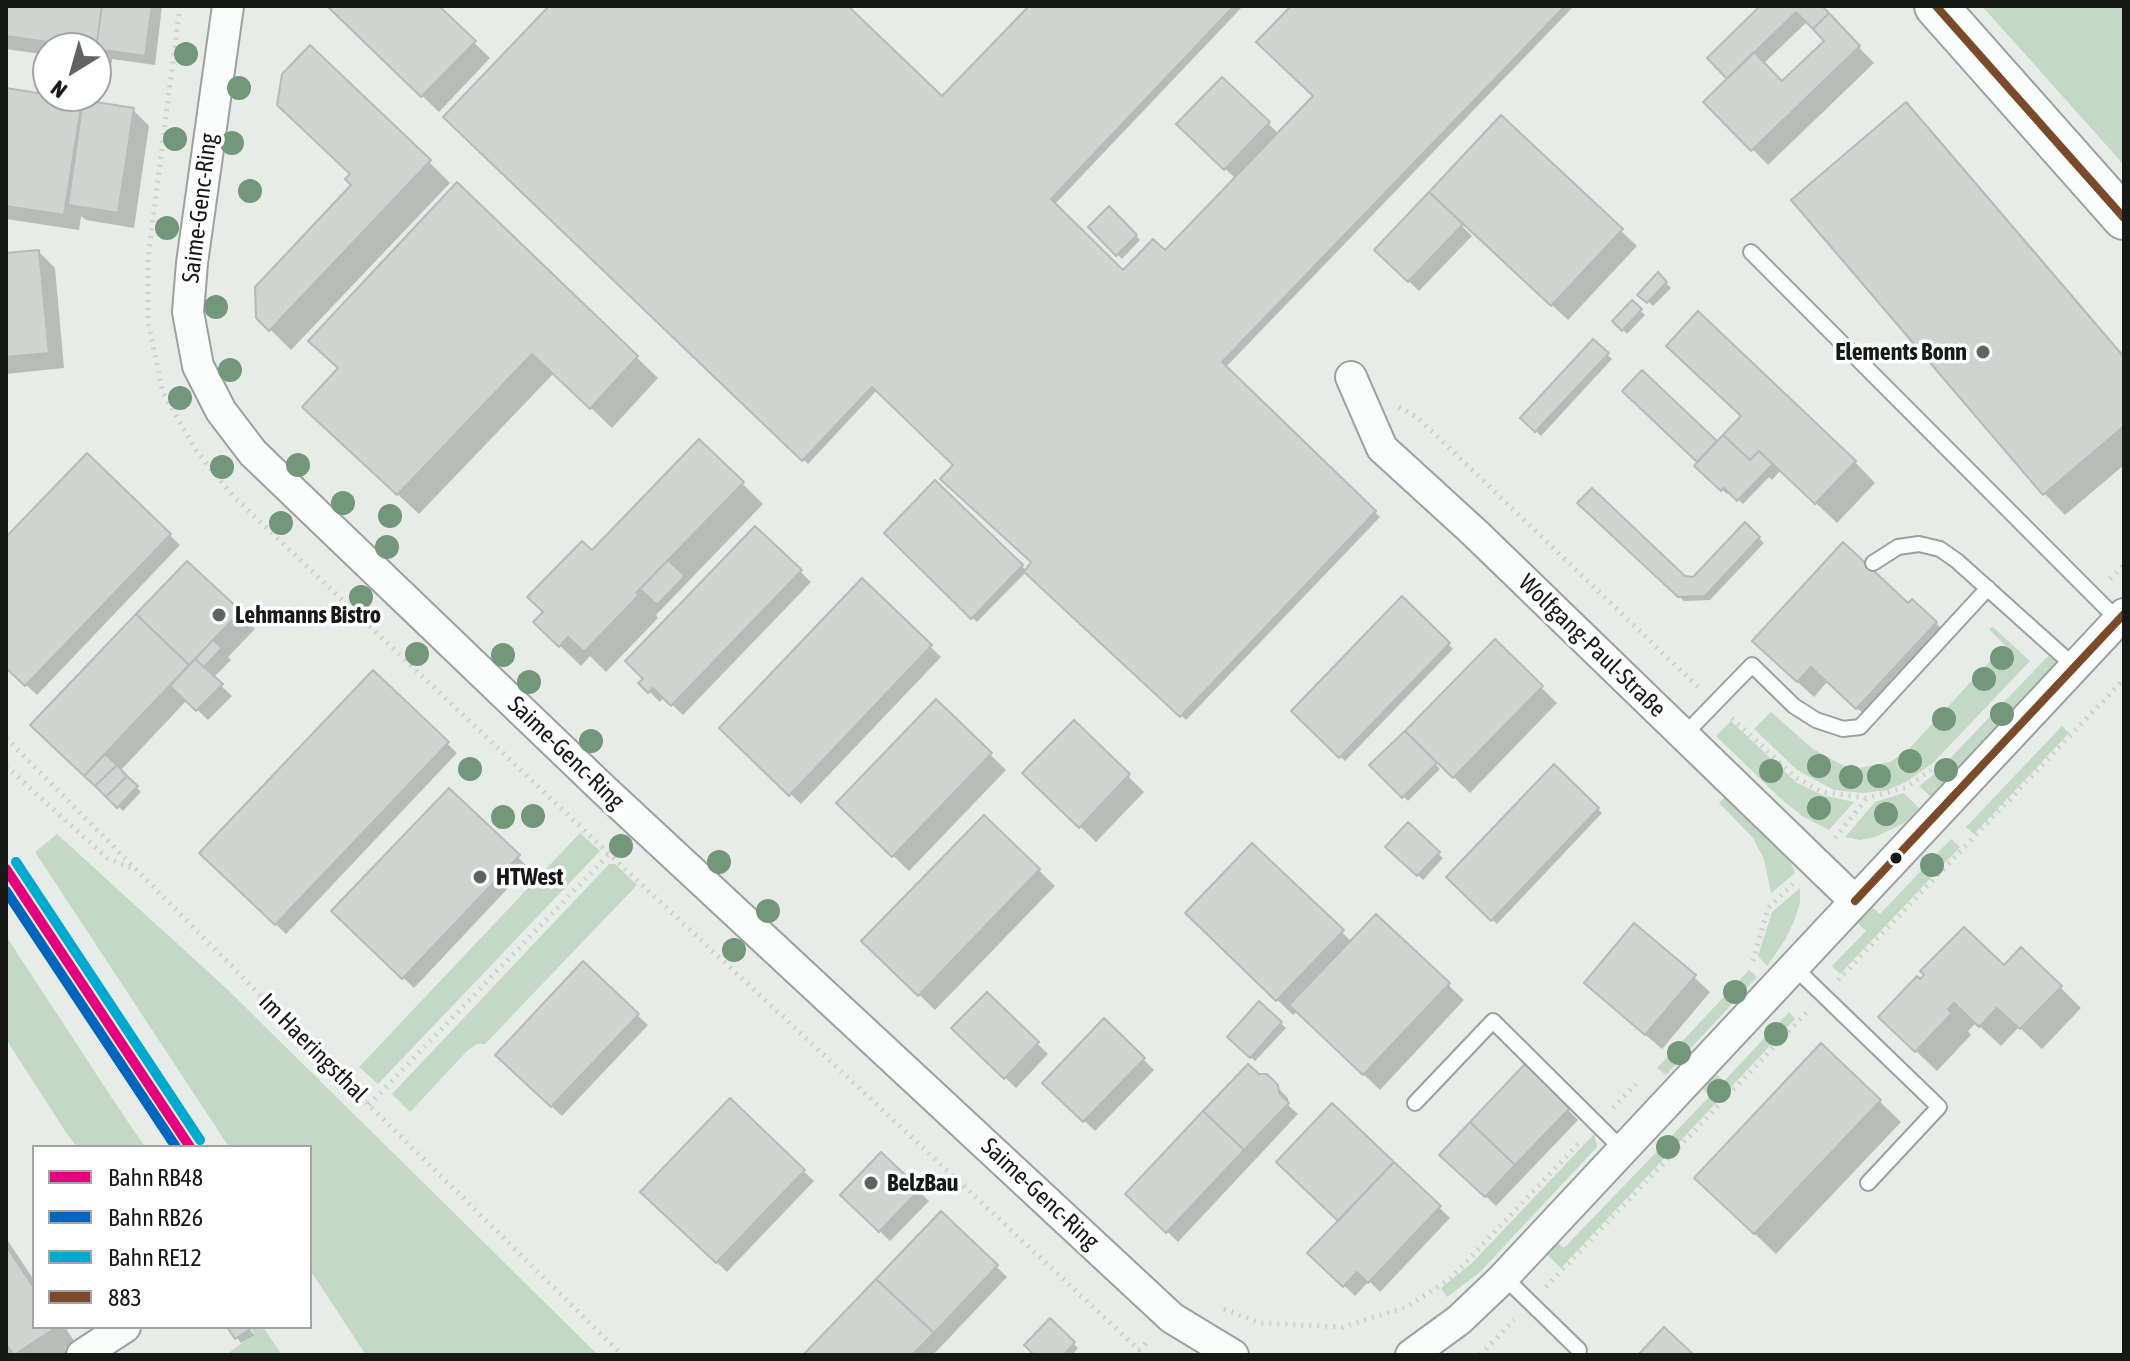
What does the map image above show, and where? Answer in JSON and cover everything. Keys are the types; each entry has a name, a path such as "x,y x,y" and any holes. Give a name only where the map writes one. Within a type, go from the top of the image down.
{"main road":[{"path":"1936,6 2124,218"}],"street":[{"name":"Saime-Genc-Ring","path":"228,6 188,312 198,366 221,411 253,453 602,788 1172,1318 1233,1355"},
{"name":"Wolfgang-Paul-Straße","path":"1351,377 1382,448 1855,901"},
{"path":"1411,1355 1459,1320 1504,1277 2121,617"},
{"path":"82,1355 122,1329"}],"lane":[{"path":"1751,252 2094,596 2121,617"},
{"path":"1873,563 1898,547 1919,544 1940,549 2074,666"},
{"path":"1684,735 1752,665 1794,706 1816,720 1843,729 1860,727 1988,588"},
{"path":"1785,976 1823,996 1939,1107 1868,1183"},
{"path":"1415,1103 1493,1021 1623,1150"},
{"path":"1504,1277 1579,1350"}],"path":[{"path":"1351,377 1418,418 1795,777 1822,792 1867,798 1907,787 1937,765"},
{"path":"2094,596 2124,565"},
{"path":"1480,1355 2124,679"},
{"name":"Im Haeringsthal","path":"6,738 369,1105 622,1355"},
{"path":"6,766 107,858 137,869"},
{"path":"1742,972 1753,961 1768,908 1815,862 1867,798"},
{"path":"369,1105 609,854"},
{"path":"1753,961 1785,976 1806,1014"},
{"path":"1221,1308 1260,1323 1342,1327 1407,1307 1451,1278 1639,1081"}],"green space":[{"path":"1982,6 2124,6 2124,165"},
{"path":"1993,627 2030,661 1933,763 1906,782 1887,790 1863,793 1834,790 1797,770 1754,729 1771,712 1813,749 1842,765 1858,768 1890,762 1907,751 2005,645 1989,629"},
{"path":"2049,655 2057,663 1931,797 1919,786 1937,772"},
{"path":"1731,721 1797,783 1822,795 1854,802 1829,830 1802,816 1716,736"},
{"path":"2062,726 2069,733 1974,834 1966,827"},
{"path":"1904,793 1919,808 1904,823 1875,837 1860,840 1845,837 1875,802"},
{"path":"1727,795 1788,857 1795,873 1771,893 1764,859 1753,838 1719,803"},
{"path":"580,833 600,851 378,1084 359,1067"},
{"path":"57,834 227,989 598,1355 366,1355 312,1273 312,1145 228,1145 35,852"},
{"path":"1951,839 1960,847 1840,974 1832,966 1866,931 1858,923 1872,907 1880,914"},
{"path":"609,864 615,864 637,885 485,1044 477,1044 468,1050 410,1112 392,1094"},
{"path":"1800,888 1800,903 1794,921 1767,966 1758,956 1772,912"},
{"path":"6,936 144,1145 76,1145 6,1039"},
{"path":"1749,970 1757,977 1666,1075 1657,1068"},
{"path":"1789,1012 1795,1019 1561,1268 1544,1252 1555,1240 1564,1248 1710,1096 1702,1088 1715,1073 1724,1081"},
{"path":"1594,1134 1597,1147 1480,1272 1447,1297 1441,1288 1472,1263"},
{"path":"251,1329 264,1329 282,1355 226,1355 254,1334"}],"building":[{"path":"6,6 102,6 98,32 32,32 32,40 6,36"},
{"path":"102,6 152,6 145,56 112,51 112,32 98,32"},
{"path":"327,6 439,6 476,41 421,97"},
{"path":"549,6 848,6 942,96 1029,6 1234,6 1051,199 1123,270 1153,239 1165,250 1313,96 1256,42 1291,6 1565,6 1222,362 1376,511 1180,717 1024,572 1031,562 940,479 953,465 872,387 802,461 443,117"},
{"path":"1760,6 1822,6 1829,13 1813,29 1796,12 1727,79 1707,58"},
{"path":"1829,13 1860,46 1751,151 1703,102 1754,52 1782,81 1824,41 1813,29"},
{"path":"310,45 431,160 269,331 256,318 255,287 351,185 345,179 350,174 277,105 282,74"},
{"path":"1222,77 1270,122 1224,170 1176,124"},
{"path":"6,88 32,92 32,112 80,112 64,215 6,206"},
{"path":"1906,102 2124,357 2124,426 2043,495 1791,200"},
{"path":"112,105 134,108 118,213 68,205 81,112 112,112"},
{"path":"1501,115 1623,229 1551,306 1429,192"},
{"path":"457,182 638,356 590,409 532,354 397,495 302,407 338,368 308,341"},
{"path":"1429,192 1463,224 1408,282 1374,250"},
{"path":"1109,206 1137,235 1116,256 1088,227"},
{"path":"39,250 49,353 6,357 6,253"},
{"path":"1658,272 1667,282 1647,303 1637,295"},
{"path":"1632,300 1642,309 1622,331 1612,321"},
{"path":"1698,311 1856,461 1815,504 1759,451 1750,460 1723,435 1741,416 1666,346"},
{"path":"1593,339 1609,353 1535,432 1520,418"},
{"path":"1642,370 1717,441 1697,462 1622,391"},
{"path":"1723,435 1750,460 1759,451 1773,464 1737,501 1694,466"},
{"path":"699,439 744,482 636,593 639,595 584,652 568,637 559,647 533,622 543,612 527,597 582,541 592,550"},
{"path":"87,453 171,534 25,686 6,668 6,537"},
{"path":"935,480 1023,565 971,619 884,533"},
{"path":"1592,488 1685,576 1693,577 1745,522 1760,537 1705,596 1678,597 1577,503"},
{"path":"755,526 802,570 671,706 653,688 648,693 638,683 643,679 625,661"},
{"path":"1843,542 1908,603 1912,599 1937,622 1856,709 1811,667 1797,682 1752,641"},
{"path":"668,560 685,576 657,605 640,589"},
{"path":"187,561 241,611 189,665 136,614"},
{"path":"862,578 932,645 789,796 719,728"},
{"path":"1402,596 1450,643 1339,758 1291,711"},
{"path":"136,614 189,665 84,776 30,725"},
{"path":"1495,639 1543,686 1453,778 1405,731"},
{"path":"213,640 222,648 204,667 195,659"},
{"path":"195,659 223,684 196,711 170,686"},
{"path":"373,670 449,742 275,925 199,853"},
{"path":"936,699 992,753 892,857 836,803"},
{"path":"1074,720 1130,774 1079,828 1022,773"},
{"path":"1405,731 1437,763 1402,798 1369,765"},
{"path":"105,754 117,765 95,786 84,776"},
{"path":"1554,764 1599,808 1491,921 1446,877"},
{"path":"117,765 127,776 106,797 95,786"},
{"path":"127,776 138,786 117,808 106,797"},
{"path":"449,788 520,855 402,979 331,911"},
{"path":"984,815 1040,869 918,996 861,941"},
{"path":"1408,822 1440,852 1417,876 1385,847"},
{"path":"1252,843 1344,930 1276,1001 1185,913"},
{"path":"1376,914 1450,983 1363,1075 1289,1005"},
{"path":"1634,923 1696,975 1645,1035 1584,983"},
{"path":"1964,927 2004,965 2021,947 2062,986 2020,1029 1997,1008 1979,1027 1954,1003 1948,1009 1952,1013 1915,1052 1878,1017 1917,976 1920,979 1924,975 1920,971"},
{"path":"583,961 639,1014 551,1107 495,1055"},
{"path":"987,992 1039,1042 1004,1079 951,1028"},
{"path":"1259,1001 1282,1022 1250,1058 1227,1037"},
{"path":"1104,1018 1145,1058 1083,1122 1042,1083"},
{"path":"1821,1043 1881,1100 1754,1234 1694,1178"},
{"path":"1248,1064 1259,1074 1267,1074 1289,1103 1244,1150 1203,1111"},
{"path":"1525,1064 1570,1108 1515,1165 1470,1122"},
{"path":"730,1098 805,1170 716,1263 640,1192"},
{"path":"1332,1103 1394,1162 1338,1221 1276,1162"},
{"path":"1203,1111 1244,1150 1166,1233 1125,1194"},
{"path":"1470,1122 1515,1165 1485,1197 1439,1155"},
{"path":"881,1152 920,1189 879,1232 840,1195"},
{"path":"1394,1162 1441,1206 1368,1283 1357,1272 1343,1287 1307,1253"},
{"path":"941,1211 998,1265 934,1333 876,1279"},
{"path":"6,1246 32,1285 32,1329 54,1329 14,1355 6,1344"},
{"path":"876,1279 934,1333 912,1355 803,1355"},
{"path":"1050,1318 1075,1342 1064,1355 1034,1355 1024,1345"},
{"path":"1664,1327 1694,1355 1638,1355"},
{"path":"228,1329 250,1329 235,1339"}],"rail line":[{"name":"RE12","path":"16,862 200,1140"},
{"name":"RB48","path":"6,869 189,1145"},
{"name":"RB26","path":"6,891 175,1145"}],"transit line":[{"name":"883","path":"1936,6 2124,218"},
{"name":"883","path":"1855,901 2124,614"}],"place":[{"name":"Elements Bonn","path":"1983,352"},
{"name":"Lehmanns Bistro","path":"219,615"},
{"name":"HTWest","path":"480,877"},
{"name":"BelzBau","path":"871,1183"}]}
